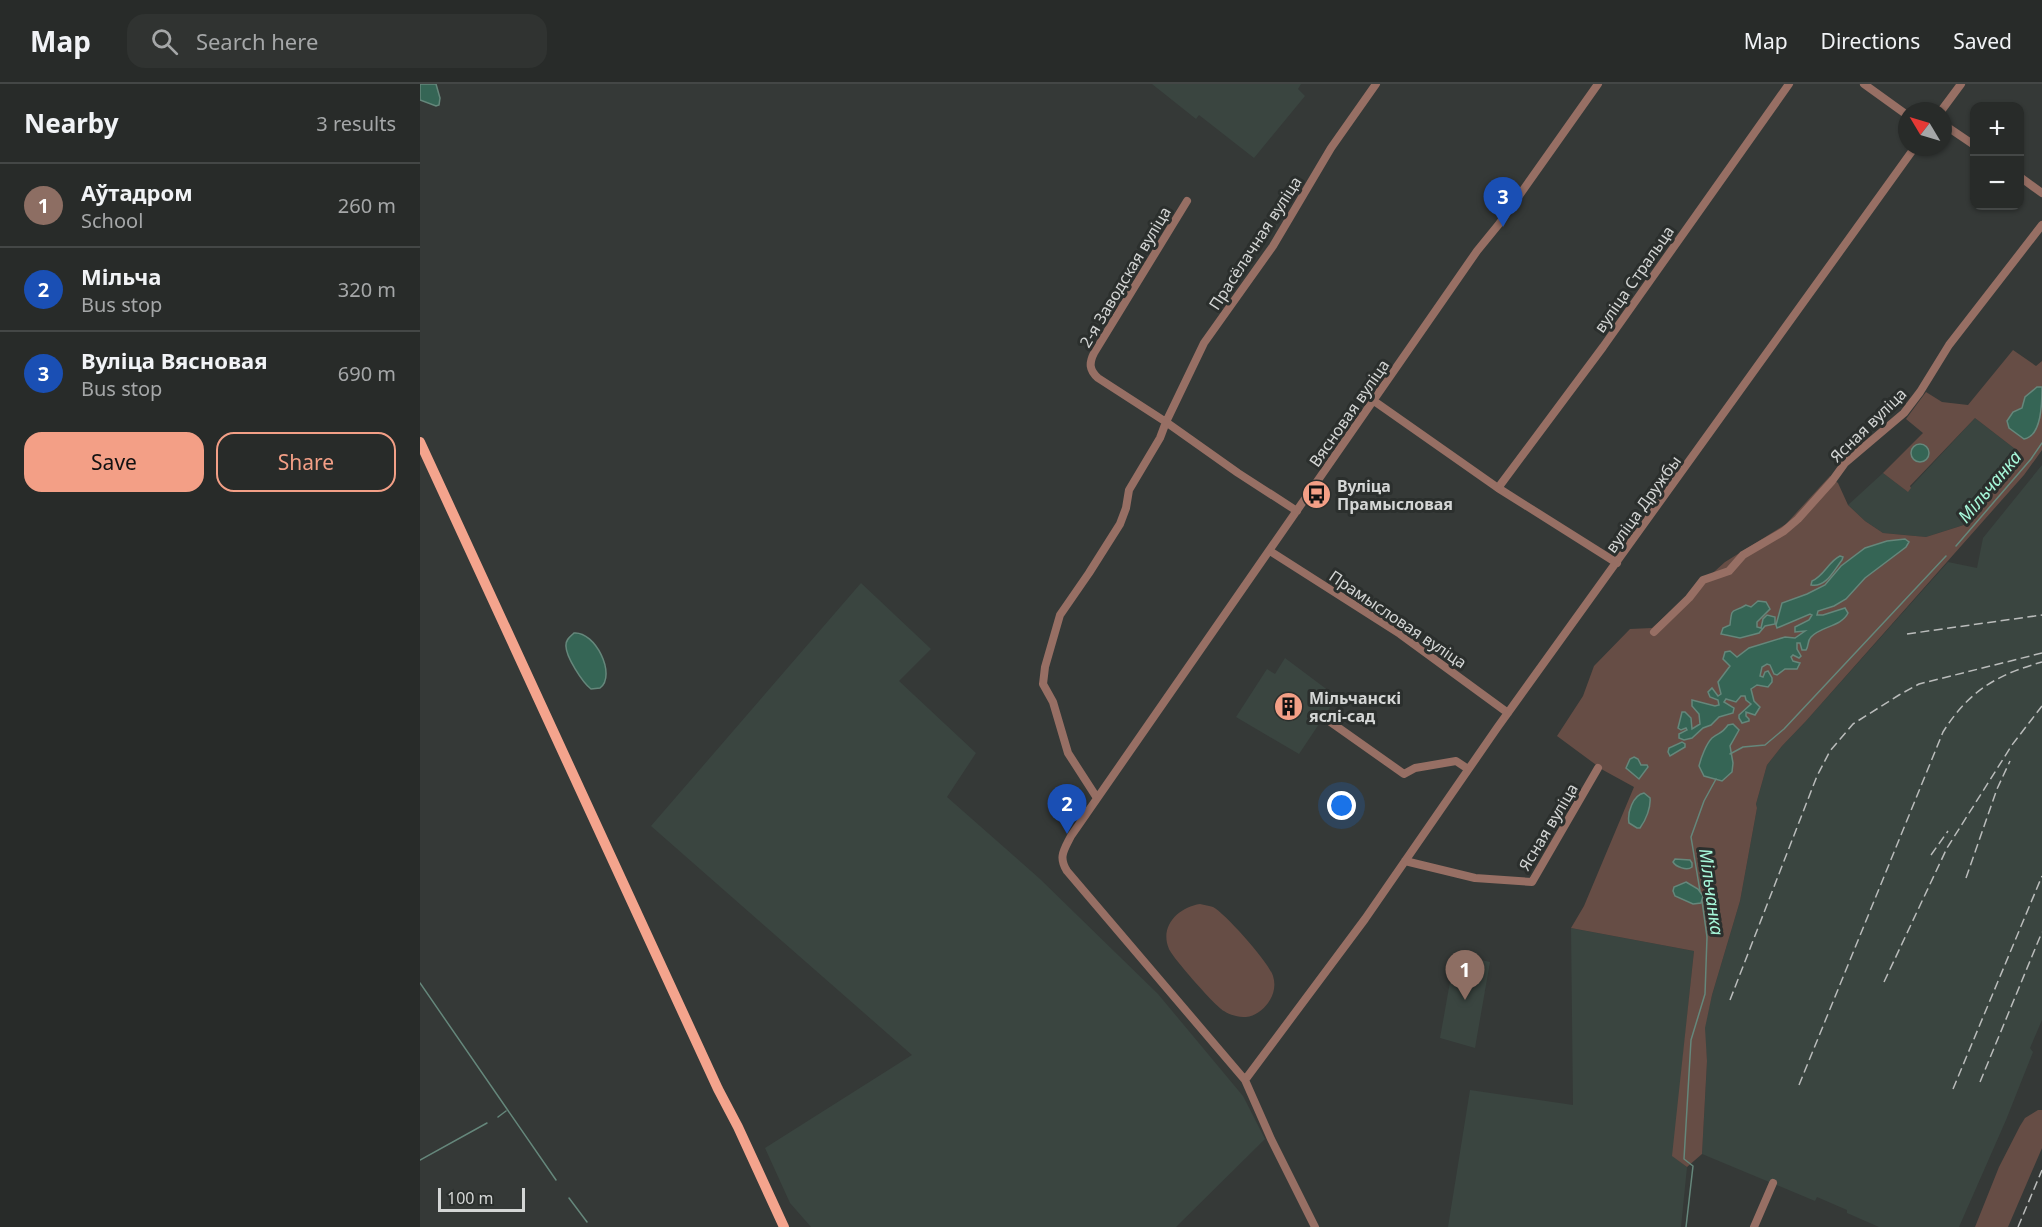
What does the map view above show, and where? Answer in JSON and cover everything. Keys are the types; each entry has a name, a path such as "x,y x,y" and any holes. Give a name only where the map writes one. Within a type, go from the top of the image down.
{"main road":[{"path":"420,442 718,1089 784,1227"}],"street":[{"name":"Прасёлачная вуліца","path":"1097,798 1068,753 1053,702 1043,684 1045,667 1060,615 1120,524 1129,490 1160,438 1204,343 1273,246 1331,148 1376,84"},
{"name":"Вясновая вуліца","path":"1245,1080 1067,871 1061,859 1071,836 1097,798 1477,251 1499,224 1598,84"},
{"name":"вуліца Стральца","path":"1498,488 1603,347 1789,84"},
{"path":"1864,84 1898,109"},
{"path":"1948,102 1961,84"},
{"path":"1952,130 1970,142"},
{"name":"вуліца Дружбы","path":"1245,1080 1305,1001 1468,769 1909,156"},
{"path":"2024,180 2042,193"},
{"name":"2-я Заводская вуліца","path":"1166,422 1093,374 1090,361 1187,201"},
{"name":"Ясная вуліца","path":"1654,632 1689,598 1703,580 1729,571 1743,555 1784,531 1798,519 1845,463 1904,412 1920,392 1949,345 2042,225"},
{"path":"1374,401 1498,488 1617,563"},
{"path":"1166,422 1297,511"},
{"name":"Прамысловая вуліца","path":"1270,550 1400,634 1508,713"},
{"path":"1329,721 1404,774 1414,768 1455,761 1468,769"},
{"name":"Ясная вуліца","path":"1405,861 1475,878 1532,882 1598,768"},
{"path":"1245,1080 1271,1139 1315,1227"},
{"path":"1754,1227 1773,1183"}],"shaded area":[{"path":"420,84 436,84 440,98 439,105 420,100"},
{"path":"1152,84 1301,84 1298,89 1305,96 1254,158 1199,115 1196,119"},
{"path":"2013,350 2036,366 2042,361 2042,450 2024,475 1767,765 1756,804 1740,901 1712,995 1705,1028 1707,1061 1702,1154 1687,1167 1672,1156 1694,951 1571,928 1584,906 1634,787 1603,770 1557,736 1583,696 1594,666 1630,629 1652,628 1725,562 1786,524 1830,476 1838,483 1848,505 1865,521 1883,533 1926,537 1967,524 2020,455 1975,418 1910,486 1908,492 1883,473 1923,433 1906,419 1926,392 1942,402 1968,405"},
{"path":"2037,387 2042,387 2040,418 2034,432 2030,437 2024,439 2009,428 2007,421 2013,412 2022,408 2025,397"},
{"path":"1975,418 2021,455 1967,524 1926,537 1883,533 1865,521 1848,505 1883,473 1907,491"},
{"path":"1920,444 1926,447 1929,453 1926,459 1920,462 1914,459 1911,453 1914,447"},
{"path":"2042,465 2042,1020 2030,1048 2033,1052 2006,1120 1959,1227 1879,1227 1817,1197 1815,1201 1702,1154 1707,1061 1704,1029 1740,901 1756,804 1767,765 1948,562 1977,568 1983,538"},
{"path":"1905,539 1909,542 1906,547 1865,578 1846,599 1818,611 1817,615 1823,615 1845,608 1848,613 1841,621 1815,633 1809,640 1806,650 1802,650 1800,643 1797,643 1801,656 1791,657 1793,661 1800,663 1797,669 1785,669 1777,675 1774,674 1770,665 1762,667 1760,676 1763,677 1768,671 1772,682 1768,687 1757,685 1751,689 1754,701 1760,707 1755,715 1746,712 1749,721 1742,723 1739,718 1739,715 1751,704 1745,696 1741,696 1736,702 1726,699 1724,702 1734,708 1733,713 1719,717 1692,738 1684,740 1679,738 1679,734 1687,730 1678,728 1682,712 1691,718 1692,729 1700,724 1699,714 1692,706 1692,700 1719,705 1718,700 1710,697 1708,692 1712,688 1718,696 1721,694 1718,682 1730,666 1723,659 1725,652 1730,651 1737,657 1749,648 1785,637 1795,638 1805,631 1795,632 1795,627 1809,620 1812,615 1777,628 1782,603 1825,585 1841,566 1865,548 1887,541"},
{"path":"1840,556 1843,557 1842,560 1825,581 1811,585 1812,581"},
{"path":"861,583 931,649 899,681 976,753 947,797 1040,879 1158,994 1243,1096 1265,1139 1176,1227 811,1227 790,1203 765,1148 912,1055 651,826"},
{"path":"1758,601 1766,602 1770,609 1757,622 1757,627 1761,628 1763,619 1767,615 1775,617 1775,624 1765,626 1759,633 1740,638 1721,634 1723,628 1730,625 1734,611 1746,605 1751,607"},
{"path":"574,633 582,634 589,639 601,655 606,674 605,682 600,688 591,689 571,662 566,643"},
{"path":"1285,658 1337,697 1299,754 1236,717 1267,669 1275,674"},
{"path":"1733,724 1739,730 1730,746 1732,772 1722,781 1704,776 1699,766 1708,744 1728,725"},
{"path":"1682,742 1685,747 1670,756 1669,748"},
{"path":"1634,757 1641,765 1648,767 1639,779 1626,768 1630,759"},
{"path":"1644,793 1650,798 1650,805 1644,821 1640,828 1637,828 1629,823 1629,814 1634,801"},
{"path":"1675,859 1690,860 1692,867 1687,869 1679,867 1673,862"},
{"path":"1686,882 1698,889 1703,896 1701,903 1693,904 1675,896 1674,887"},
{"path":"1200,904 1219,911 1256,950 1270,970 1274,979 1273,993 1266,1006 1256,1014 1243,1017 1224,1011 1195,982 1169,949 1167,933 1173,919 1185,909"},
{"path":"1571,928 1694,951 1673,1156 1687,1167 1681,1227 1448,1227 1470,1090 1573,1105"},
{"path":"1455,954 1490,962 1475,1048 1440,1038"},
{"path":"2042,1110 2042,1148 2008,1227 1975,1227 1999,1167 2020,1126 2025,1118"}],"waterway":[{"name":"Мільчанка","path":"1956,546 2031,459 2042,443"},
{"name":"Мільчанка","path":"1730,754 1743,747 1765,745 1784,729 1946,556"},
{"name":"Мільчанка","path":"1700,891 1691,837 1704,801 1716,779"},
{"name":"Мільчанка","path":"1686,1227 1693,1166 1684,1159 1691,1040 1705,994 1707,937 1702,901"},
{"path":"420,983 556,1180"},
{"path":"498,1117 506,1111"},
{"path":"420,1160 487,1123"},
{"path":"569,1198 587,1222"}],"railway":[{"path":"1907,634 2042,615"},
{"path":"1730,1000 1817,776 1830,751 1853,724 1919,684 2042,653"},
{"path":"1799,1085 1943,732 1963,706 1985,686 2011,673 2042,662"},
{"path":"1884,982 1947,848 2012,745 2042,706"},
{"path":"1966,878 1997,789 2010,761"},
{"path":"1931,855 1948,831"},
{"path":"1953,1089 2042,876"},
{"path":"1980,1082 2042,932"},
{"path":"2018,1227 2042,1170"}],"place":[{"name":"Вуліца Вясновая","path":"1503,227"},
{"name":"Вуліца Прамысловая","path":"1316,495"},
{"name":"Мільчанскі яслі-сад","path":"1288,707"},
{"name":"Мільча","path":"1067,834"},
{"name":"Аўтадром","path":"1465,1000"}]}
